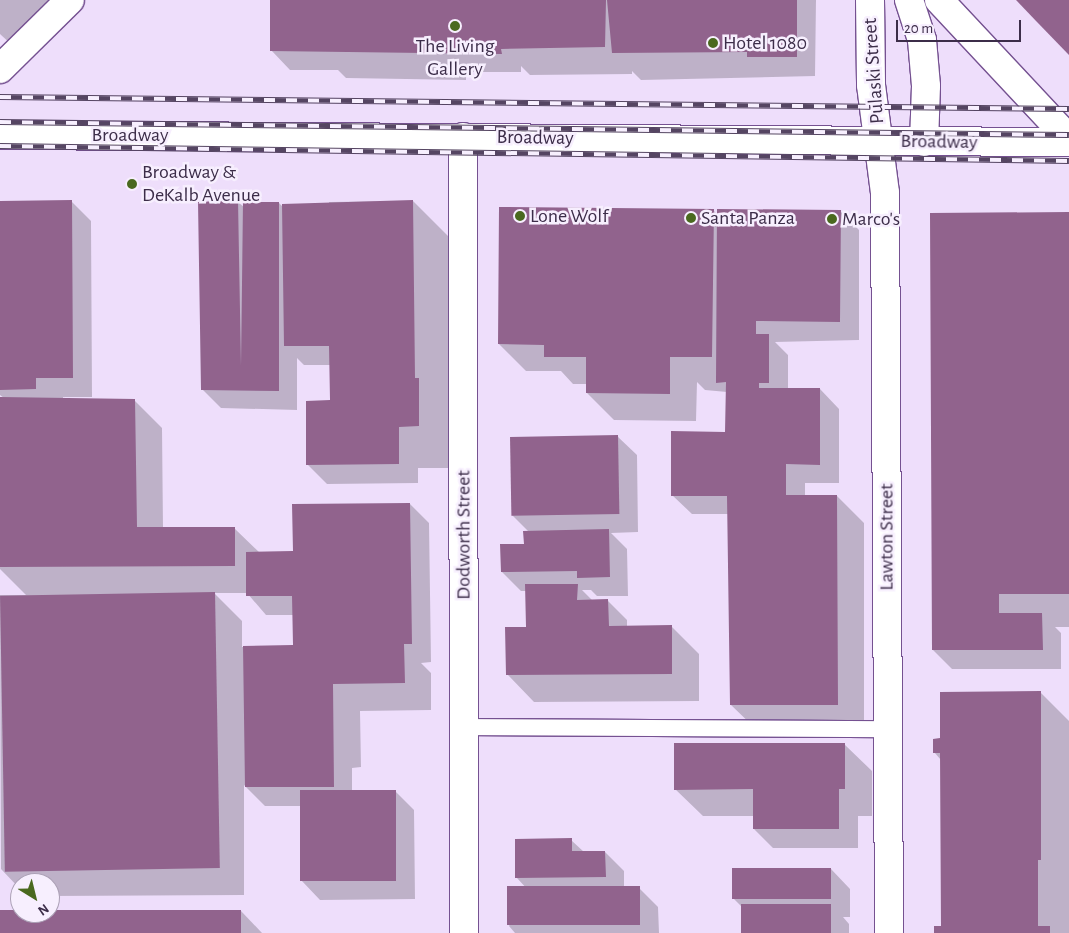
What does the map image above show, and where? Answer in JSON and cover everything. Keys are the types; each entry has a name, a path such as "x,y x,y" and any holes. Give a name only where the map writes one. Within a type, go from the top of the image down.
{"street":[{"path":"0,69 70,0"},
{"name":"Pulaski Street","path":"870,0 871,85 879,142"},
{"path":"909,0 922,40 926,86 924,142"},
{"path":"939,0 1069,141"},
{"name":"Broadway","path":"0,134 879,142 1069,141"},
{"name":"Dodworth Street","path":"463,137 464,933"},
{"name":"Lawton Street","path":"879,142 885,193 889,933"}],"lane":[{"path":"464,727 888,729"}],"building":[{"path":"270,0 606,0 605,47 501,49 502,54 270,51"},
{"path":"607,0 797,0 797,57 747,57 747,52 612,53"},
{"path":"1016,0 1069,0 1069,55 1037,22"},
{"path":"72,200 73,378 36,378 36,389 0,390 0,201"},
{"path":"238,200 241,366 243,202 279,202 279,391 201,390 198,202"},
{"path":"413,200 415,378 419,378 419,426 399,427 399,464 306,465 306,401 330,400 329,346 284,346 282,204"},
{"path":"499,207 714,209 712,357 670,357 670,394 586,393 586,357 544,357 544,345 498,344"},
{"path":"717,209 841,210 840,322 756,321 756,334 769,334 769,383 759,383 759,388 820,388 820,465 786,464 786,495 837,495 838,705 730,705 727,496 671,496 671,431 725,432 726,382 716,383"},
{"path":"1069,212 1069,594 999,594 999,613 1042,613 1043,650 932,650 930,213"},
{"path":"0,397 135,399 137,527 235,527 235,566 0,567"},
{"path":"618,435 619,514 511,516 510,437"},
{"path":"410,503 412,644 404,644 405,683 333,684 334,787 245,787 243,646 293,645 292,596 246,596 246,552 293,551 292,504"},
{"path":"609,529 610,577 577,578 577,571 501,572 500,544 524,544 523,531"},
{"path":"525,584 578,584 577,600 608,599 609,626 672,625 672,674 506,675 505,627 526,627"},
{"path":"215,592 220,868 5,872 0,596"},
{"path":"1041,691 1041,860 1038,860 1038,926 1050,926 1050,933 934,933 934,926 941,926 940,753 933,753 933,739 940,738 940,692"},
{"path":"674,743 845,743 845,789 839,789 839,829 753,829 753,789 674,790"},
{"path":"300,790 396,790 396,881 300,881"},
{"path":"572,838 572,851 605,851 606,877 515,878 515,839"},
{"path":"732,868 831,868 831,899 732,899"},
{"path":"507,886 640,886 640,925 507,925"},
{"path":"741,904 831,904 831,933 741,933"},
{"path":"0,910 10,910 10,923 60,923 60,910 241,910 241,933 0,933"}],"railway":[{"path":"0,97 1069,109"},
{"path":"0,122 1069,135"},
{"path":"0,146 1069,161"}],"place":[{"name":"The Living Gallery","path":"455,26"},
{"name":"Hotel 1080","path":"713,43"},
{"name":"Broadway & DeKalb Avenue","path":"132,184"},
{"name":"Lone Wolf","path":"520,216"},
{"name":"Santa Panza","path":"691,218"},
{"name":"Marco's","path":"832,219"}]}
